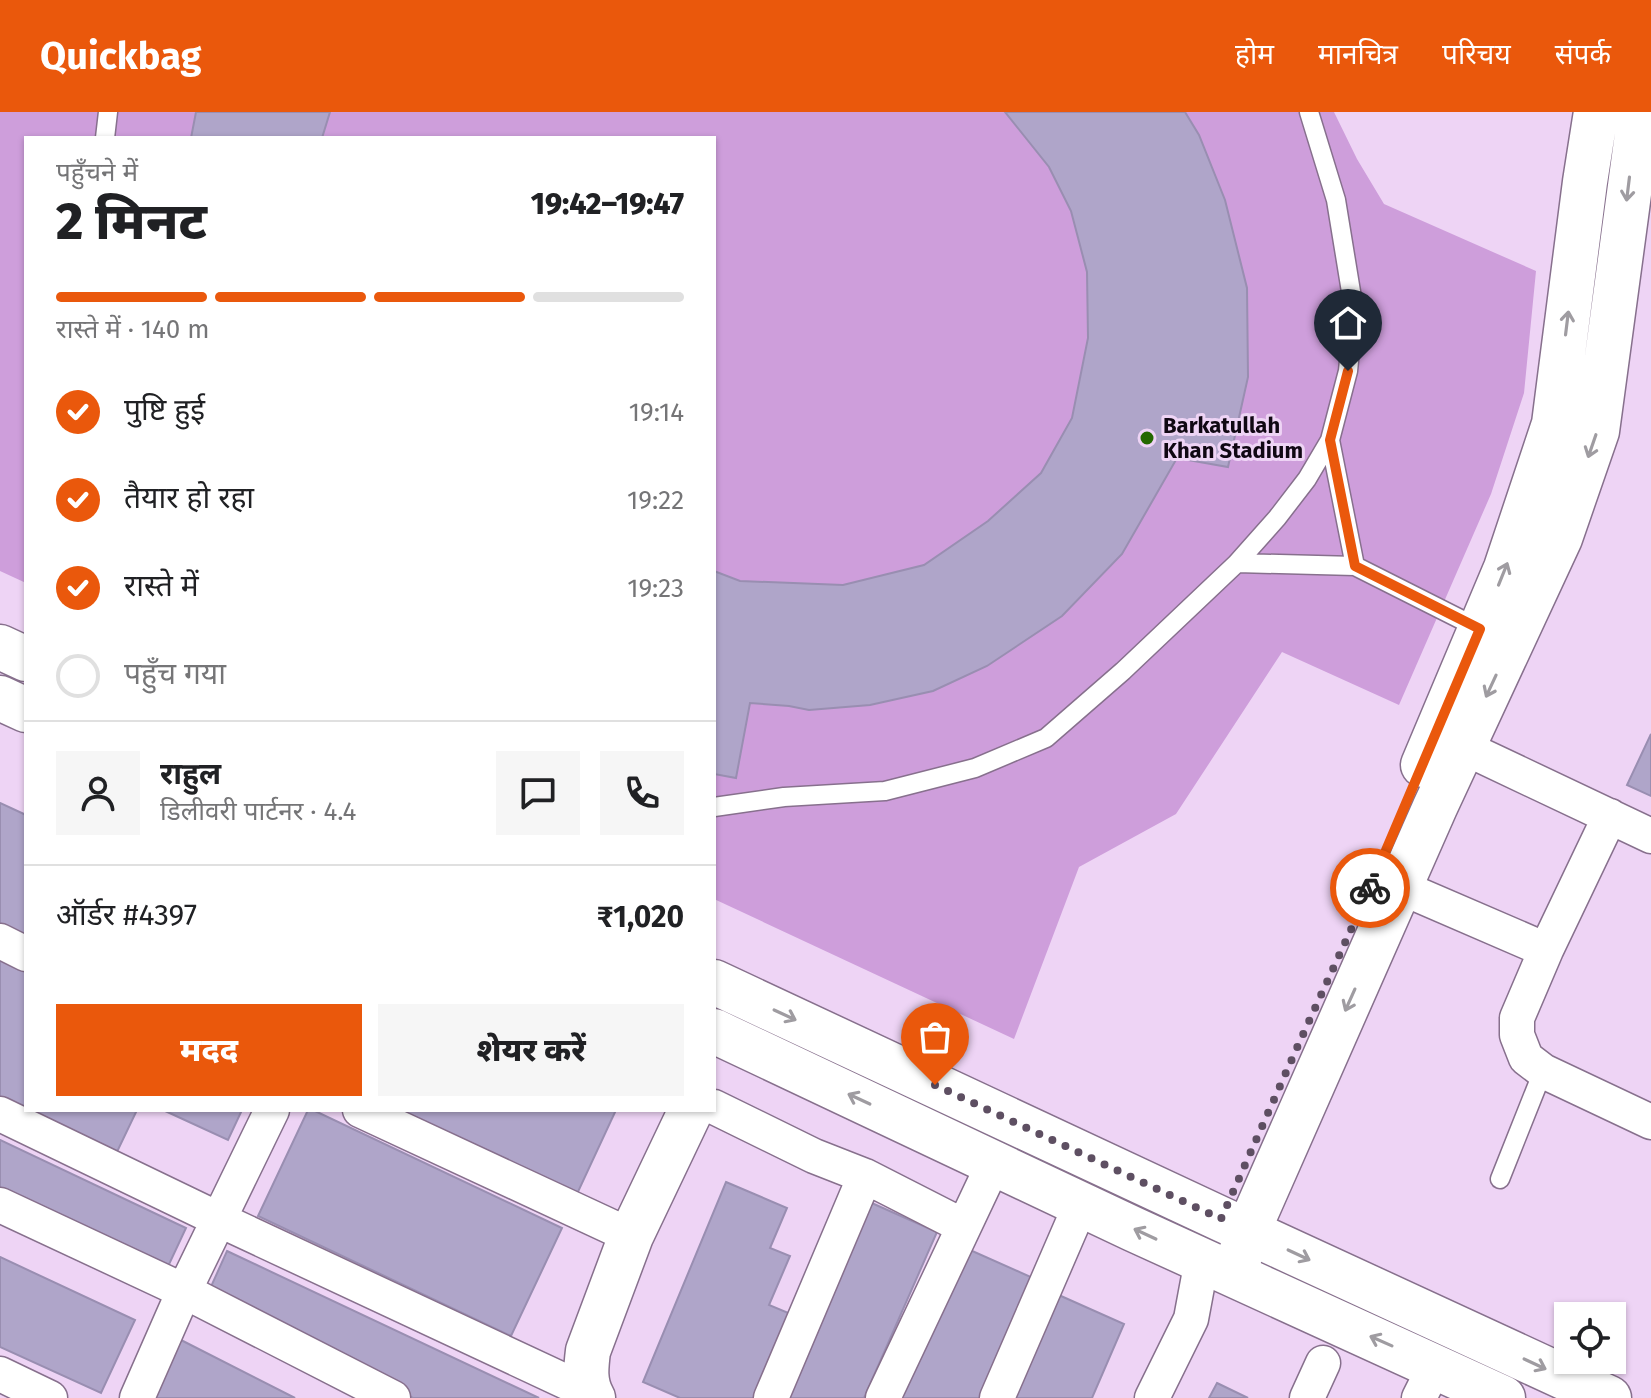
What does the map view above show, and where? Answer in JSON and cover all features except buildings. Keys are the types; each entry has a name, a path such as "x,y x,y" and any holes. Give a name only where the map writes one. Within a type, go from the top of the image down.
{"street":[{"path":"1152,1398 1218,1268 1293,1055 1360,912 1506,568 1554,424 1596,112"},
{"path":"1234,1225 1400,887 1560,538 1597,431 1640,112"},
{"path":"0,647 24,658"},
{"path":"0,698 24,709"},
{"path":"1463,747 1651,836"},
{"path":"1610,816 1517,1018 1517,1035 1526,1058 1543,1071 1651,1122"},
{"path":"1400,887 1546,950"},
{"path":"0,941 24,953"},
{"path":"716,983 1609,1398"},
{"path":"718,1043 994,1163 1218,1268 1427,1382 1503,1398"},
{"path":"716,1108 814,1156 865,1176 963,1226"},
{"path":"137,1398 184,1291 271,1112"},
{"path":"364,1112 631,1236"},
{"path":"591,1395 585,1371 588,1351 631,1236 690,1112"},
{"path":"0,1114 591,1395"},
{"path":"883,1398 994,1163"},
{"path":"771,1398 865,1176"},
{"path":"997,1398 1081,1204"},
{"path":"0,1205 184,1291 393,1398"},
{"path":"1307,1398 1323,1363"},
{"path":"0,1374 50,1398"}],"lane":[{"path":"105,136 108,112"},
{"path":"716,807 784,797 885,791 975,768 1046,738 1123,671 1237,563 1277,518 1307,479 1330,440 1348,371 1354,310 1336,200 1309,112"},
{"path":"1330,440 1355,566"},
{"path":"1237,563 1355,566 1480,629"},
{"path":"1500,1179 1543,1071"}],"shaded area":[{"path":"0,112 1334,112 1384,204 1536,271 1524,393 1491,494 1399,705 1282,652 1176,814 1079,867 1014,1039 716,900 716,136 24,136 24,582 0,571"}],"way so far":[{"path":"935,1085 1221,1219 1370,888"}],"place":[{"name":"Barkatullah Khan Stadium","path":"1147,438"}],"route":[{"path":"1348,371 1330,440 1355,566 1480,629 1370,888"}]}
